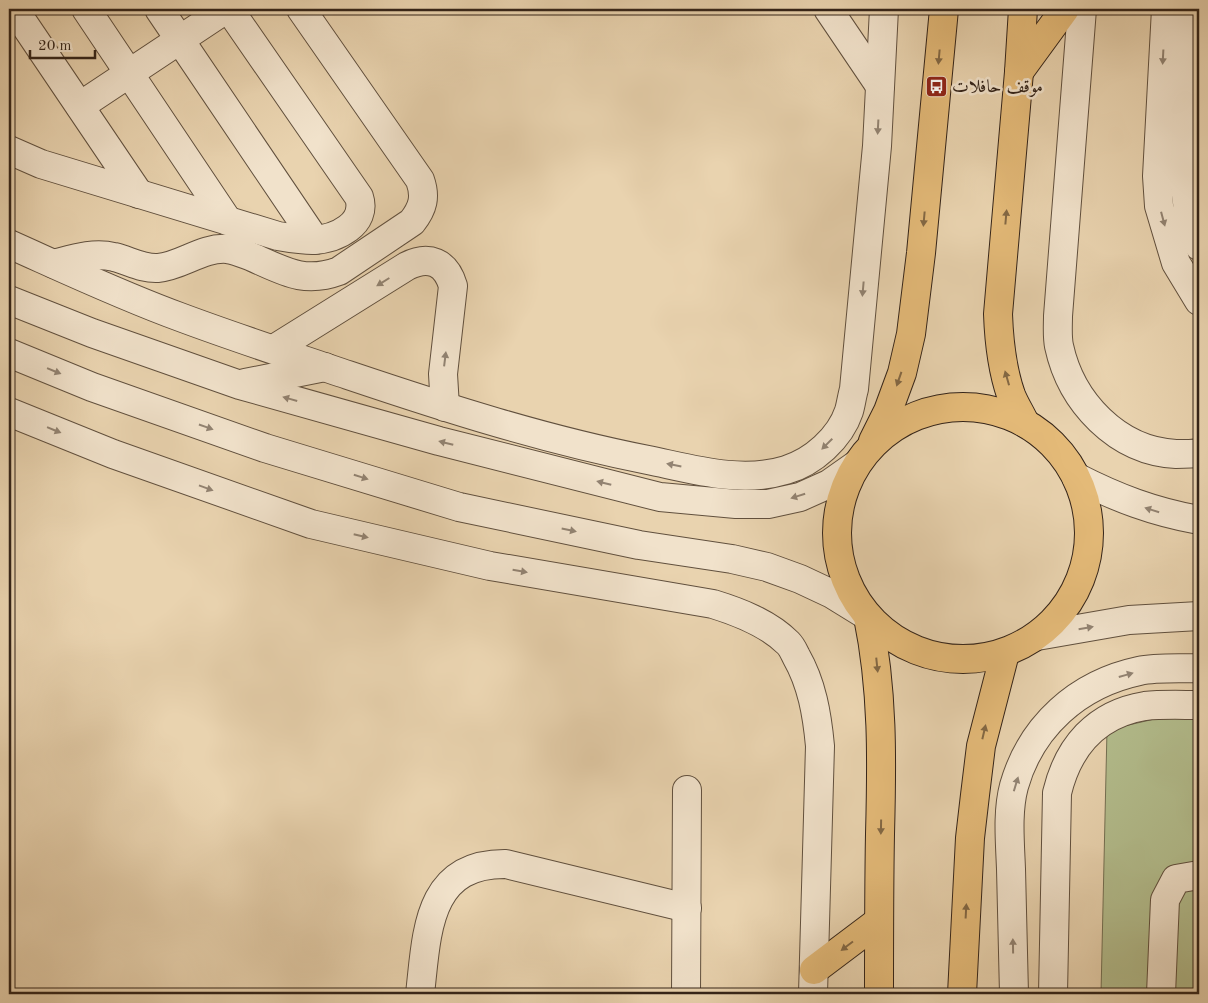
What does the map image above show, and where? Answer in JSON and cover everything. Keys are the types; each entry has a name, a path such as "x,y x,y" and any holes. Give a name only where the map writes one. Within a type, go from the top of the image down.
{"main road":[{"path":"863,456 884,434 900,423 935,409 953,407 981,408 1008,415 1025,423 1041,434 1055,446 1067,461 1083,496 1088,515 1089,534 1085,563 1075,591 1065,608 1038,636 1005,653 968,660 931,656 913,650 896,641 867,616 854,599 840,562 837,522 840,502 847,483 863,456 893,396 902,373 911,334 921,253 944,9"},
{"path":"1023,9 998,314 1004,369 1012,396 1025,423"},
{"path":"1019,72 1065,9"},
{"path":"867,616 875,650 882,739 879,994"},
{"path":"962,994 970,838 976,785 981,746 1005,653"},
{"path":"814,982 879,922"}],"street":[{"path":"14,9 139,194"},
{"path":"86,9 228,221"},
{"path":"159,9 315,240"},
{"path":"9,150 28,160 278,236 315,240 337,234 356,221 361,214 362,205 359,197 228,9 80,106"},
{"path":"54,264 81,256 95,255 112,256 142,266 157,268 207,251 228,249 290,273 314,277 339,271 412,222 420,213 424,202 424,190 420,180 301,9"},
{"path":"828,9 880,86"},
{"path":"9,244 179,317 445,407 594,449 719,474 764,474 786,470 802,463 831,441 849,412 854,389 877,146 884,9"},
{"path":"1082,9 1058,316 1059,344 1066,372 1080,398 1098,420 1121,437 1147,448 1175,454 1199,453"},
{"path":"1166,9 1157,176 1159,206 1176,263 1199,301"},
{"path":"1193,9 1184,180 1189,217 1199,246"},
{"path":"274,349 412,264 426,260 436,262 450,276 453,286 442,374 445,407"},
{"path":"9,300 92,333 240,384 440,441 660,497 736,504 768,504 800,497 830,484 863,456"},
{"path":"9,353 92,387 266,448 459,507 639,545 732,559 767,567 800,579 867,616"},
{"path":"240,384 324,367"},
{"path":"9,412 112,454 311,524 490,566 713,604 752,619 771,630 789,644 799,662 808,681 818,723 820,746 814,982"},
{"path":"594,449 660,497"},
{"path":"1076,478 1136,505 1167,514 1199,520"},
{"path":"1038,636 1129,620 1199,616"},
{"path":"1014,994 1010,823 1014,787 1027,753 1048,723 1074,698 1106,681 1140,671 1199,668"},
{"path":"1053,994 1057,794 1062,775 1070,757 1081,741 1094,728 1110,717 1146,706 1199,705"},
{"path":"686,994 687,790"},
{"path":"420,994 430,921 434,908 448,886 468,870 480,866 493,864 513,865 687,908"},
{"path":"1161,994 1165,900 1176,879 1199,875"}],"green space":[{"path":"1176,714 1199,714 1199,994 1101,994 1107,730"}],"place":[{"name":"موقف حافلات","path":"936,87"}]}
